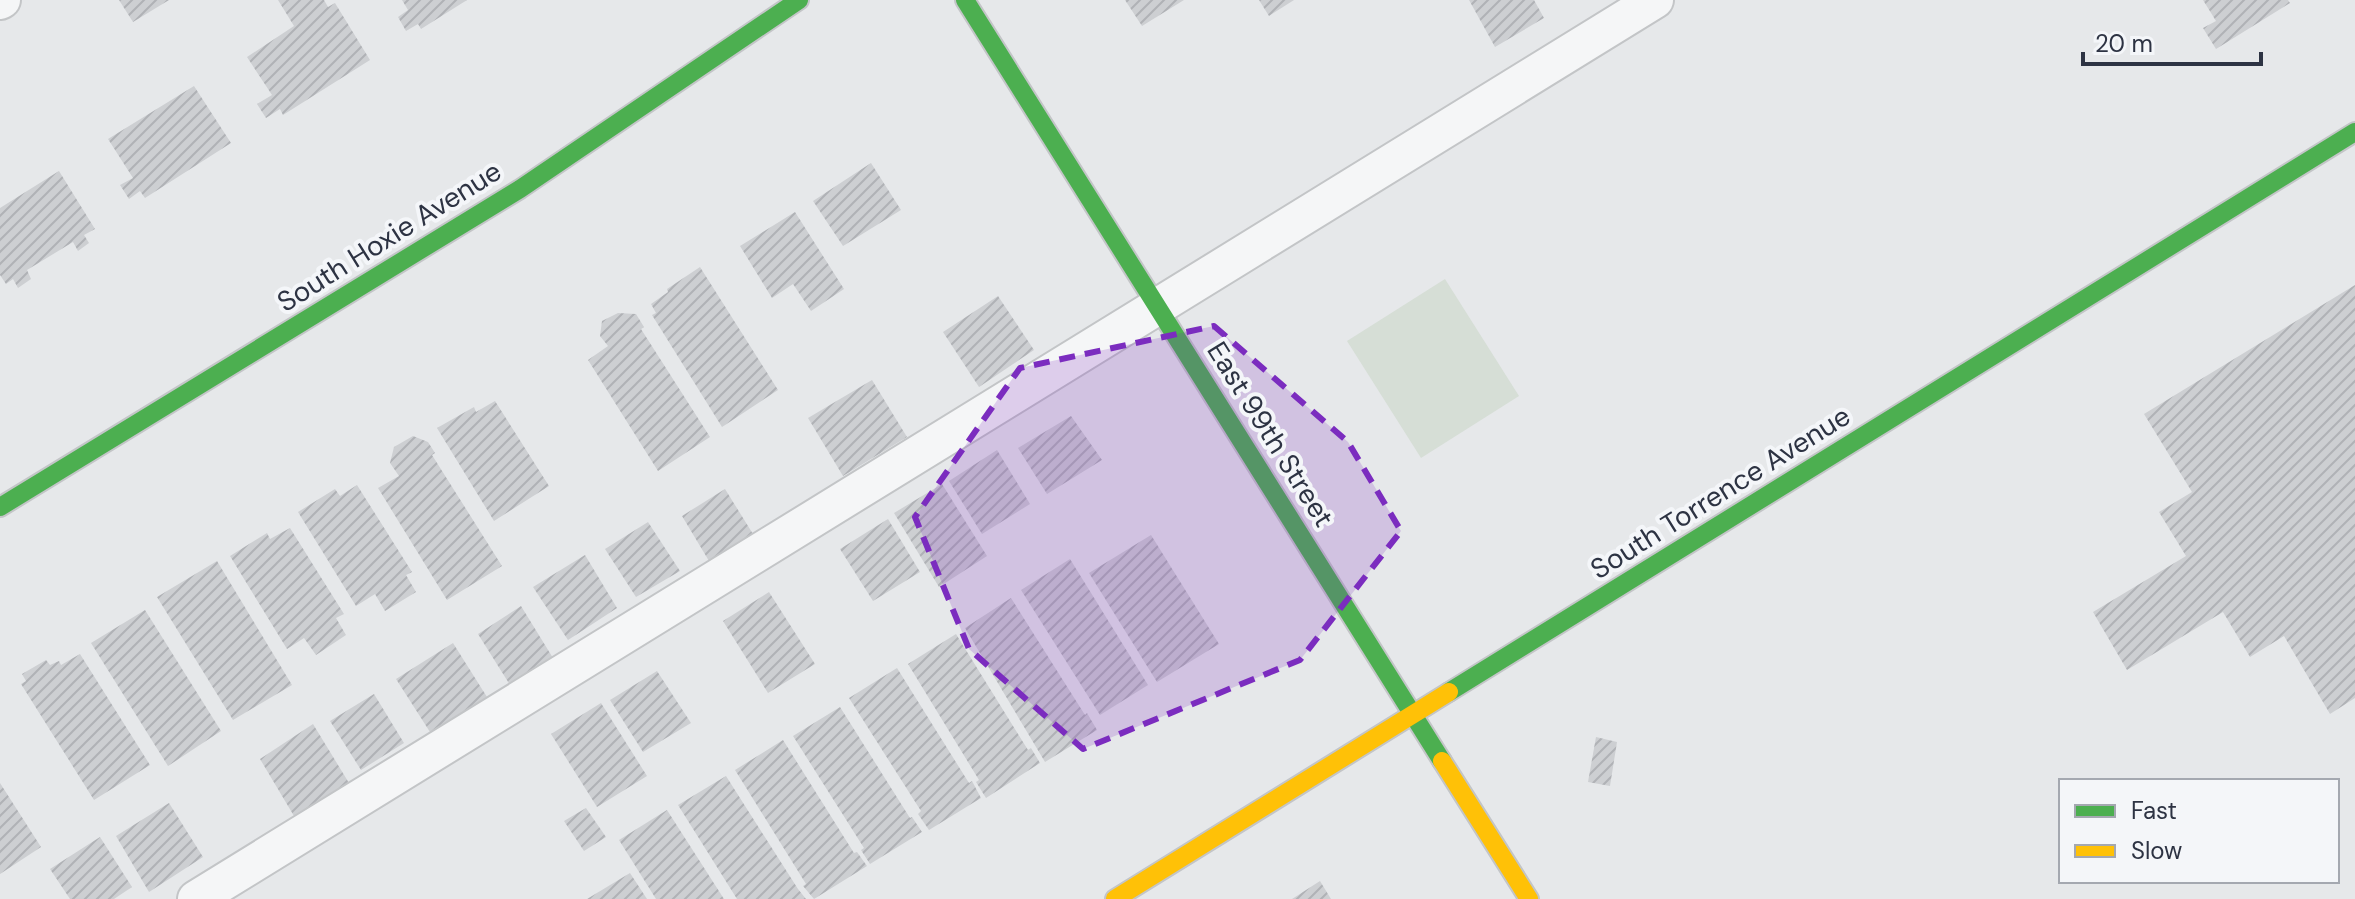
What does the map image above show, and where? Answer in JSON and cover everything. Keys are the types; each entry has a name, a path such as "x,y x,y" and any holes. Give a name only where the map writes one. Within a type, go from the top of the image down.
{"street":[{"name":"South Hoxie Avenue","path":"0,507 520,189 799,0"},
{"name":"East 99th Street","path":"965,0 1529,899"},
{"name":"South Torrence Avenue","path":"1115,899 2355,132"}],"lane":[{"path":"196,899 1655,0"}],"highlighted area":[{"path":"1214,326 1348,442 1401,531 1300,660 1083,749 969,649 915,517 1020,368"}],"shaded area":[{"path":"1445,279 1519,396 1421,458 1347,341"}],"building":[{"path":"119,0 169,0 133,22"},
{"path":"278,0 324,0 328,7 335,3 370,60 283,115 280,109 266,118 257,104 272,95 247,57 294,26"},
{"path":"402,0 467,0 421,29 418,24 406,31 398,17 408,10"},
{"path":"1125,0 1184,0 1142,26"},
{"path":"1259,0 1294,0 1269,16"},
{"path":"1469,0 1534,0 1544,18 1495,47"},
{"path":"2203,0 2288,0 2290,3 2216,49 2203,28 2216,21"},
{"path":"194,86 231,143 145,198 140,191 129,199 120,185 133,178 108,139"},
{"path":"871,163 901,210 843,246 813,201"},
{"path":"59,171 95,229 84,235 89,243 78,251 73,242 27,270 31,279 18,288 13,279 6,284 0,275 0,208"},
{"path":"795,212 844,289 811,311 793,284 772,298 740,246"},
{"path":"700,267 778,390 722,427 652,315 656,313 651,304"},
{"path":"2355,285 2355,698 2330,714 2284,636 2250,657 2223,612 2127,670 2093,612 2186,556 2159,512 2192,492 2144,414"},
{"path":"998,296 1034,350 979,387 943,332"},
{"path":"618,313 636,314 644,327 641,329 710,437 658,471 588,360 608,346 600,336 602,321"},
{"path":"872,380 907,437 843,476 808,418"},
{"path":"495,401 549,486 494,521 437,428 474,407 476,412"},
{"path":"1071,416 1102,460 1047,494 1018,448"},
{"path":"413,436 428,442 435,453 432,455 502,566 447,600 378,488 399,476 390,463 394,447"},
{"path":"997,450 1030,504 982,534 949,481"},
{"path":"942,484 987,556 939,587 894,513"},
{"path":"357,485 412,572 406,575 416,592 385,611 375,594 356,606 298,512 335,489 340,496"},
{"path":"725,489 753,534 709,561 682,516"},
{"path":"888,519 920,572 873,601 840,549"},
{"path":"648,522 680,571 636,597 605,549"},
{"path":"290,528 344,614 336,618 346,635 316,655 304,638 287,649 230,556 267,533 270,539"},
{"path":"1151,535 1219,644 1157,682 1089,573"},
{"path":"585,555 617,608 568,640 533,587"},
{"path":"1070,559 1148,685 1100,715 1021,590"},
{"path":"217,561 292,685 233,720 157,597"},
{"path":"769,592 815,664 768,693 723,621"},
{"path":"1011,598 1097,730 1045,762 965,628"},
{"path":"521,606 553,658 510,685 478,634"},
{"path":"145,610 221,731 168,766 91,643"},
{"path":"956,634 1028,750 1031,748 1040,763 986,798 976,782 979,780 908,664"},
{"path":"453,643 487,697 430,732 396,679"},
{"path":"80,654 150,765 94,800 21,684 26,681 22,674 46,660 50,665 59,661 61,665"},
{"path":"897,668 981,798 929,830 918,814 921,811 849,698"},
{"path":"657,671 691,723 643,752 610,700"},
{"path":"374,694 404,743 361,770 330,721"},
{"path":"601,703 647,776 597,807 551,734"},
{"path":"840,707 922,832 870,864 861,850 864,848 793,736"},
{"path":"313,724 349,783 294,816 260,759"},
{"path":"1596,737 1617,742 1610,786 1588,782"},
{"path":"783,740 854,853 857,852 867,866 814,899 803,886 806,884 735,770"},
{"path":"726,776 806,899 737,899 678,805"},
{"path":"0,783 41,847 0,874"},
{"path":"169,803 203,857 149,892 116,836"},
{"path":"586,808 606,837 584,851 564,821"},
{"path":"667,810 724,899 656,899 619,840"},
{"path":"100,837 132,887 114,899 70,899 50,869"},
{"path":"630,873 647,899 587,899"},
{"path":"1320,881 1331,899 1292,899"}],"traffic: fast":[{"path":"0,507 520,189 799,0"},
{"path":"965,0 1442,761"},
{"path":"1449,692 2355,132"}],"traffic: slow":[{"path":"1115,899 1449,692"},
{"path":"1442,761 1529,899"}]}
